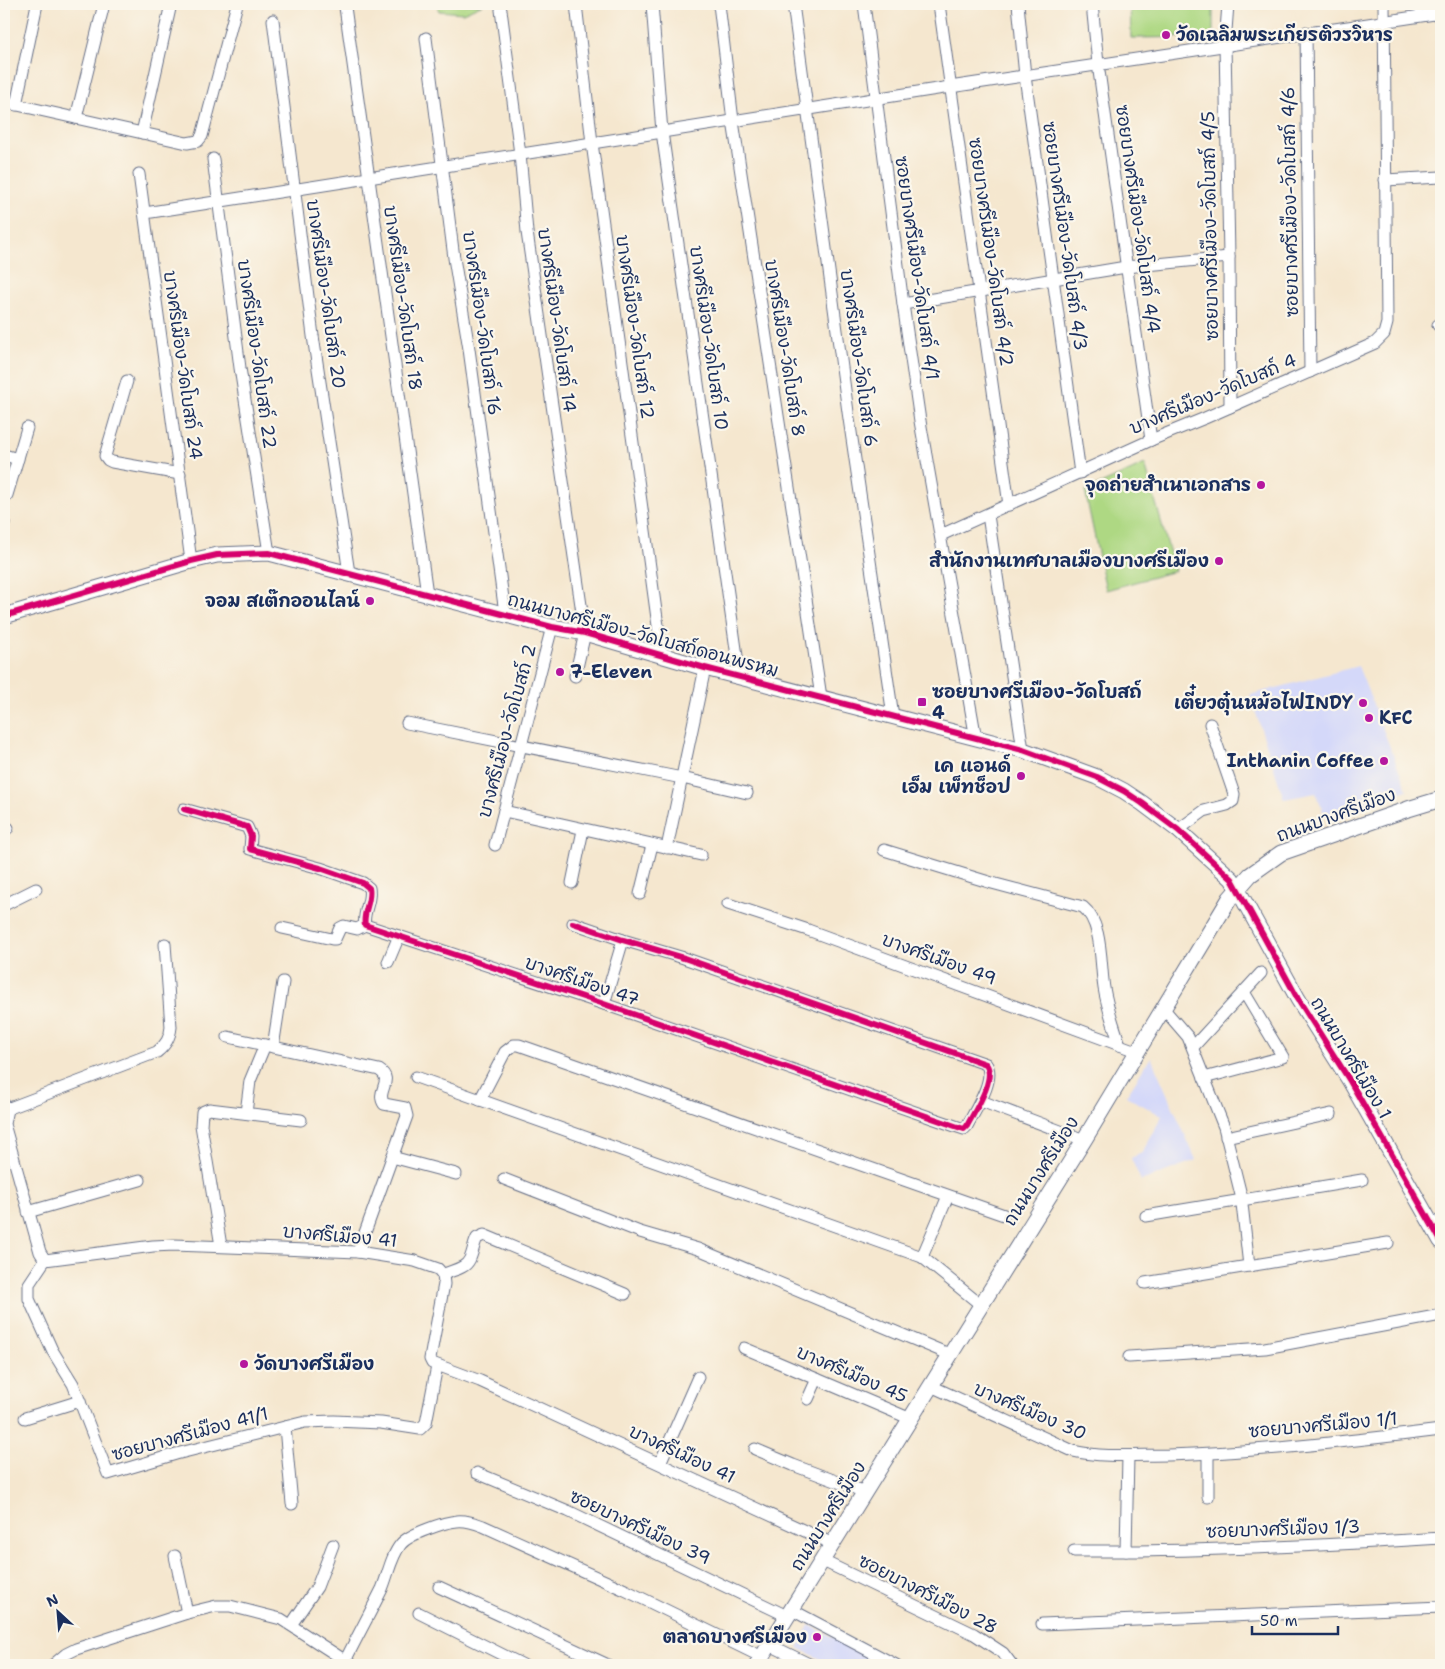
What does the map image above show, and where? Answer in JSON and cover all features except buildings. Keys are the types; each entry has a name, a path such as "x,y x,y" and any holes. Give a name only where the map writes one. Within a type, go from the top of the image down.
{"street":[{"path":"16,105 37,4"},
{"path":"76,118 104,4"},
{"path":"142,133 171,4"},
{"path":"4,102 187,143 198,141 202,136 237,4"},
{"name":"บางศรีเมือง-วัดโบสถ์ 12","path":"576,4 592,143 662,655"},
{"name":"บางศรีเมือง-วัดโบสถ์ 10","path":"652,4 662,132 740,677"},
{"name":"บางศรีเมือง-วัดโบสถ์ 8","path":"719,4 733,121 821,697"},
{"name":"บางศรีเมือง-วัดโบสถ์ 6","path":"793,4 850,422 893,716"},
{"name":"ซอยบางศรีเมือง-วัดโบสถ์ 4/1","path":"864,4 903,304 920,421 941,536"},
{"name":"ซอยบางศรีเมือง-วัดโบสถ์ 4/2","path":"939,4 1010,505"},
{"name":"ซอยบางศรีเมือง-วัดโบสถ์ 4/3","path":"1018,4 1025,76 1080,473"},
{"name":"ซอยบางศรีเมือง-วัดโบสถ์ 4/4","path":"1092,4 1098,64 1151,440"},
{"name":"ซอยบางศรีเมือง-วัดโบสถ์ 4/5","path":"1228,4 1225,44 1230,257 1230,407"},
{"name":"บางศรีเมือง-วัดโบสถ์ 4","path":"941,536 1151,440 1376,343 1384,334 1387,322 1384,4"},
{"name":"บางศรีเมือง-วัดโบสถ์ 18","path":"345,8 427,594"},
{"name":"บางศรีเมือง-วัดโบสถ์ 14","path":"501,10 520,154 528,242 585,634"},
{"path":"145,213 1225,44 1441,13"},
{"name":"บางศรีเมือง-วัดโบสถ์ 20","path":"273,20 313,336 349,573"},
{"name":"ซอยบางศรีเมือง-วัดโบสถ์ 4/6","path":"1306,32 1310,372"},
{"name":"บางศรีเมือง-วัดโบสถ์ 16","path":"426,38 444,166 454,258 469,349 505,613"},
{"name":"บางศรีเมือง-วัดโบสถ์ 22","path":"213,159 240,368 269,553"},
{"name":"บางศรีเมือง-วัดโบสถ์ 24","path":"139,174 192,561"},
{"path":"1385,180 1441,177"},
{"path":"903,304 1126,267 1230,257"},
{"path":"127,381 105,456 112,462 180,474"},
{"path":"7,495 27,428"},
{"path":"4,454 18,458"},
{"path":"988,515 1023,750"},
{"path":"4,518 4,524"},
{"path":"941,536 976,739"},
{"name":"ถนนบางศรีเมือง-วัดโบสถ์ดอนพรหม","path":"4,616 217,555 269,553 505,613 705,668 1023,750 1097,777 1124,791 1178,830 1215,863 1238,888"},
{"name":"บางศรีเมือง-วัดโบสถ์ 2","path":"495,845 552,627"},
{"path":"576,676 585,634"},
{"path":"667,848 705,668"},
{"path":"407,723 682,778 747,793"},
{"path":"1178,830 1204,811 1233,801 1234,794 1210,724"},
{"name":"ถนนบางศรีเมือง","path":"763,1656 1084,1140 1136,1051 1238,888 1250,875 1281,853 1441,798"},
{"path":"184,809 247,827 250,831 250,849 320,868 362,883 369,888 370,894 364,919 365,925 357,929 344,926 340,928 335,939 332,940 282,928"},
{"path":"504,811 701,855"},
{"path":"572,883 583,830"},
{"path":"640,894 652,845"},
{"path":"884,850 992,884 1083,907 1093,918 1097,932 1104,989 1120,1045"},
{"name":"ถนนบางศรีเมือง 1","path":"1238,888 1249,912 1298,999 1350,1082 1441,1241"},
{"path":"4,905 36,889"},
{"name":"บางศรีเมือง 49","path":"728,904 808,930 1136,1051"},
{"path":"573,922 623,940 604,1004"},
{"name":"บางศรีเมือง 47","path":"365,925 604,1004 958,1128 967,1126 982,1101 990,1068 986,1064 693,961 623,940"},
{"path":"388,962 399,936"},
{"path":"45,1260 40,1252 4,1124 5,1106 157,1052 164,1046 170,1037 171,1027 165,944"},
{"path":"1193,1047 1261,973"},
{"path":"246,1113 250,1081 269,1046 283,982"},
{"path":"1204,1078 1283,1057 1244,992"},
{"path":"1163,1008 1188,1036 1226,1137 1242,1200 1248,1266"},
{"path":"228,1037 379,1070 384,1073 386,1079 381,1096 382,1101 384,1104 405,1108 407,1112 358,1252"},
{"path":"480,1100 505,1052 514,1045 519,1045 1004,1215"},
{"path":"416,1077 922,1258 981,1305"},
{"path":"982,1101 1084,1140"},
{"path":"221,1246 201,1125 201,1114 209,1109 301,1120"},
{"path":"1226,1137 1331,1114"},
{"path":"392,1157 456,1174"},
{"path":"504,1179 595,1216 640,1232 698,1249 951,1355"},
{"path":"28,1212 140,1180"},
{"path":"1146,1216 1362,1180"},
{"path":"922,1258 948,1196"},
{"path":"437,1366 430,1359 444,1284 443,1275 467,1264 477,1238 484,1235 625,1294"},
{"path":"1145,1283 1388,1243"},
{"name":"บางศรีเมือง 41","path":"45,1260 174,1244 358,1252 415,1261 438,1269 443,1275"},
{"name":"ซอยบางศรีเมือง 41/1","path":"45,1260 29,1284 29,1300 52,1350 73,1384 108,1474 176,1454 306,1422 381,1423 420,1429 426,1423 437,1366"},
{"path":"1129,1357 1265,1348 1441,1315"},
{"name":"บางศรีเมือง 45","path":"744,1348 911,1418"},
{"name":"บางศรีเมือง 41","path":"437,1366 480,1381 833,1544"},
{"path":"660,1463 698,1378"},
{"path":"808,1400 817,1379"},
{"name":"บางศรีเมือง 30","path":"931,1386 1072,1450 1086,1454 1128,1456 1208,1454"},
{"path":"25,1418 80,1401"},
{"path":"285,1427 292,1504"},
{"name":"ซอยบางศรีเมือง 1/1","path":"1208,1454 1441,1430"},
{"path":"755,1449 792,1465 866,1492"},
{"path":"1208,1454 1208,1497"},
{"path":"1126,1551 1128,1456"},
{"name":"ซอยบางศรีเมือง 39","path":"477,1473 568,1511 789,1613 896,1665"},
{"path":"53,1665 66,1654 76,1650 188,1613 216,1606 230,1606 282,1619 350,1664 401,1544 408,1538 426,1530 457,1521 470,1522 501,1534 625,1590 763,1656 811,1665"},
{"name":"ซอยบางศรีเมือง 1/3","path":"1074,1551 1301,1547 1441,1538"},
{"path":"291,1625 317,1586 332,1545"},
{"path":"175,1556 188,1613"},
{"name":"ซอยบางศรีเมือง 28","path":"823,1561 974,1634 1003,1653 1012,1665"},
{"path":"439,1587 608,1665"},
{"path":"1042,1624 1441,1607"},
{"path":"419,1613 523,1665"}],"shaded area":[{"path":"1358,666 1407,790 1325,817 1316,793 1284,799 1250,695"},
{"path":"1151,1057 1196,1160 1141,1181 1131,1158 1142,1153 1162,1116 1126,1096"},
{"name":"ตลาดบางศรีเมือง","path":"809,1625 889,1665 833,1665 798,1648"}],"green space":[{"path":"436,4 483,4 463,13 439,11"},
{"path":"1130,4 1213,4 1213,37 1131,38"},
{"path":"1145,464 1175,571 1106,590 1085,491"}],"cycle path":[{"path":"4,616 191,561 217,555 269,553 552,627 585,633 705,668 1023,750 1097,777 1124,791 1178,830 1232,879 1298,999 1350,1081 1441,1241"},
{"path":"184,809 247,827 251,836 250,849 320,868 363,883 369,888 370,893 364,920 365,925 604,1004 964,1129 987,1086 989,1070 986,1064 684,958 573,923"}],"place":[{"name":"วัดเฉลิมพระเกียรติวรวิหาร","path":"1166,35"},
{"name":"จุดถ่ายสำเนาเอกสาร","path":"1261,485"},
{"name":"สำนักงานเทศบาลเมืองบางศรีเมือง","path":"1219,561"},
{"name":"จอม สเต๊กออนไลน์","path":"370,601"},
{"name":"7-Eleven","path":"560,672"},
{"name":"ซอยบางศรีเมือง-วัดโบสถ์ 4","path":"922,702"},
{"name":"เตี๋ยวตุ๋นหม้อไฟINDY","path":"1363,703"},
{"name":"KFC","path":"1369,718"},
{"name":"Inthanin Coffee","path":"1384,761"},
{"name":"เค แอนด์ เอ็ม เพ็ทช็อป","path":"1021,776"},
{"name":"วัดบางศรีเมือง","path":"244,1364"},
{"name":"ตลาดบางศรีเมือง","path":"817,1637"}]}
